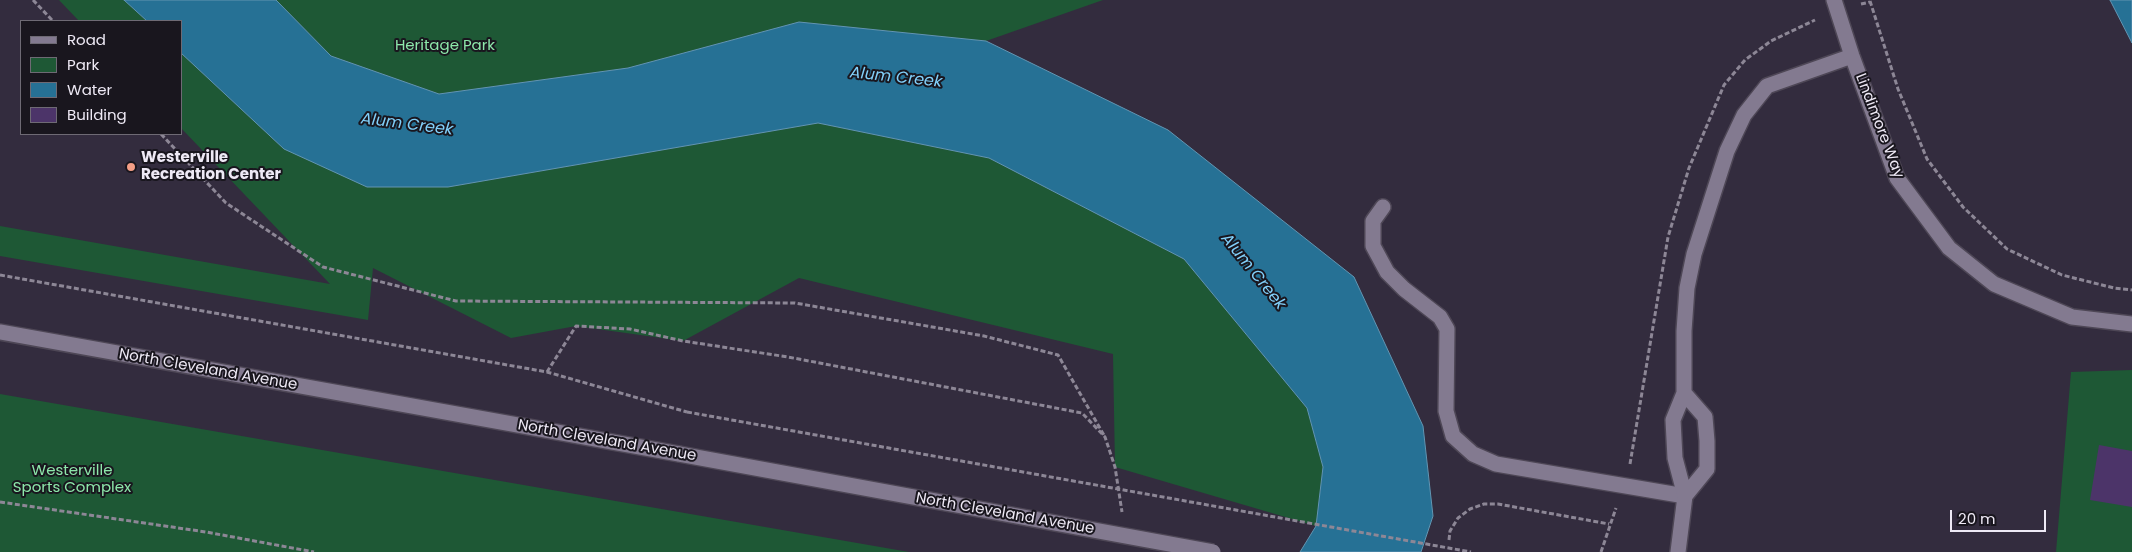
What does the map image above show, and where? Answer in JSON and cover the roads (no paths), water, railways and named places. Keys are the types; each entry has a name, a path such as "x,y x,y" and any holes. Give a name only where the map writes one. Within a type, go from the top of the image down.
{"main road":[{"name":"Lindimore Way","path":"1834,0 1852,56 1897,178 1949,248 1994,284 2072,317 2132,324"},
{"path":"1678,552 1685,496 1675,458 1673,420 1684,393 1684,331 1687,288 1694,254 1727,151 1744,115 1767,86 1852,56"},
{"path":"1384,207 1373,220 1373,246 1387,272 1440,317 1447,329 1446,411 1453,436 1473,454 1496,464 1685,496"},
{"name":"North Cleveland Avenue","path":"0,332 1213,552"},
{"path":"1684,393 1705,417 1707,441 1707,469 1685,496"}],"water":[{"name":"Alum Creek","path":"124,0 276,0 331,56 439,94 628,68 799,22 986,41 1168,130 1354,277 1423,426 1433,516 1421,552 1300,552 1316,526 1323,467 1307,408 1184,259 989,158 818,123 448,187 367,187 284,149 182,54 182,20 146,20"},
{"path":"2110,0 2132,0 2132,43"}],"place":[{"name":"Westerville Recreation Center","path":"131,167"}],"park label":[{"name":"Heritage Park","path":"445,46"},
{"name":"Westerville Sports Complex","path":"72,480"}]}
